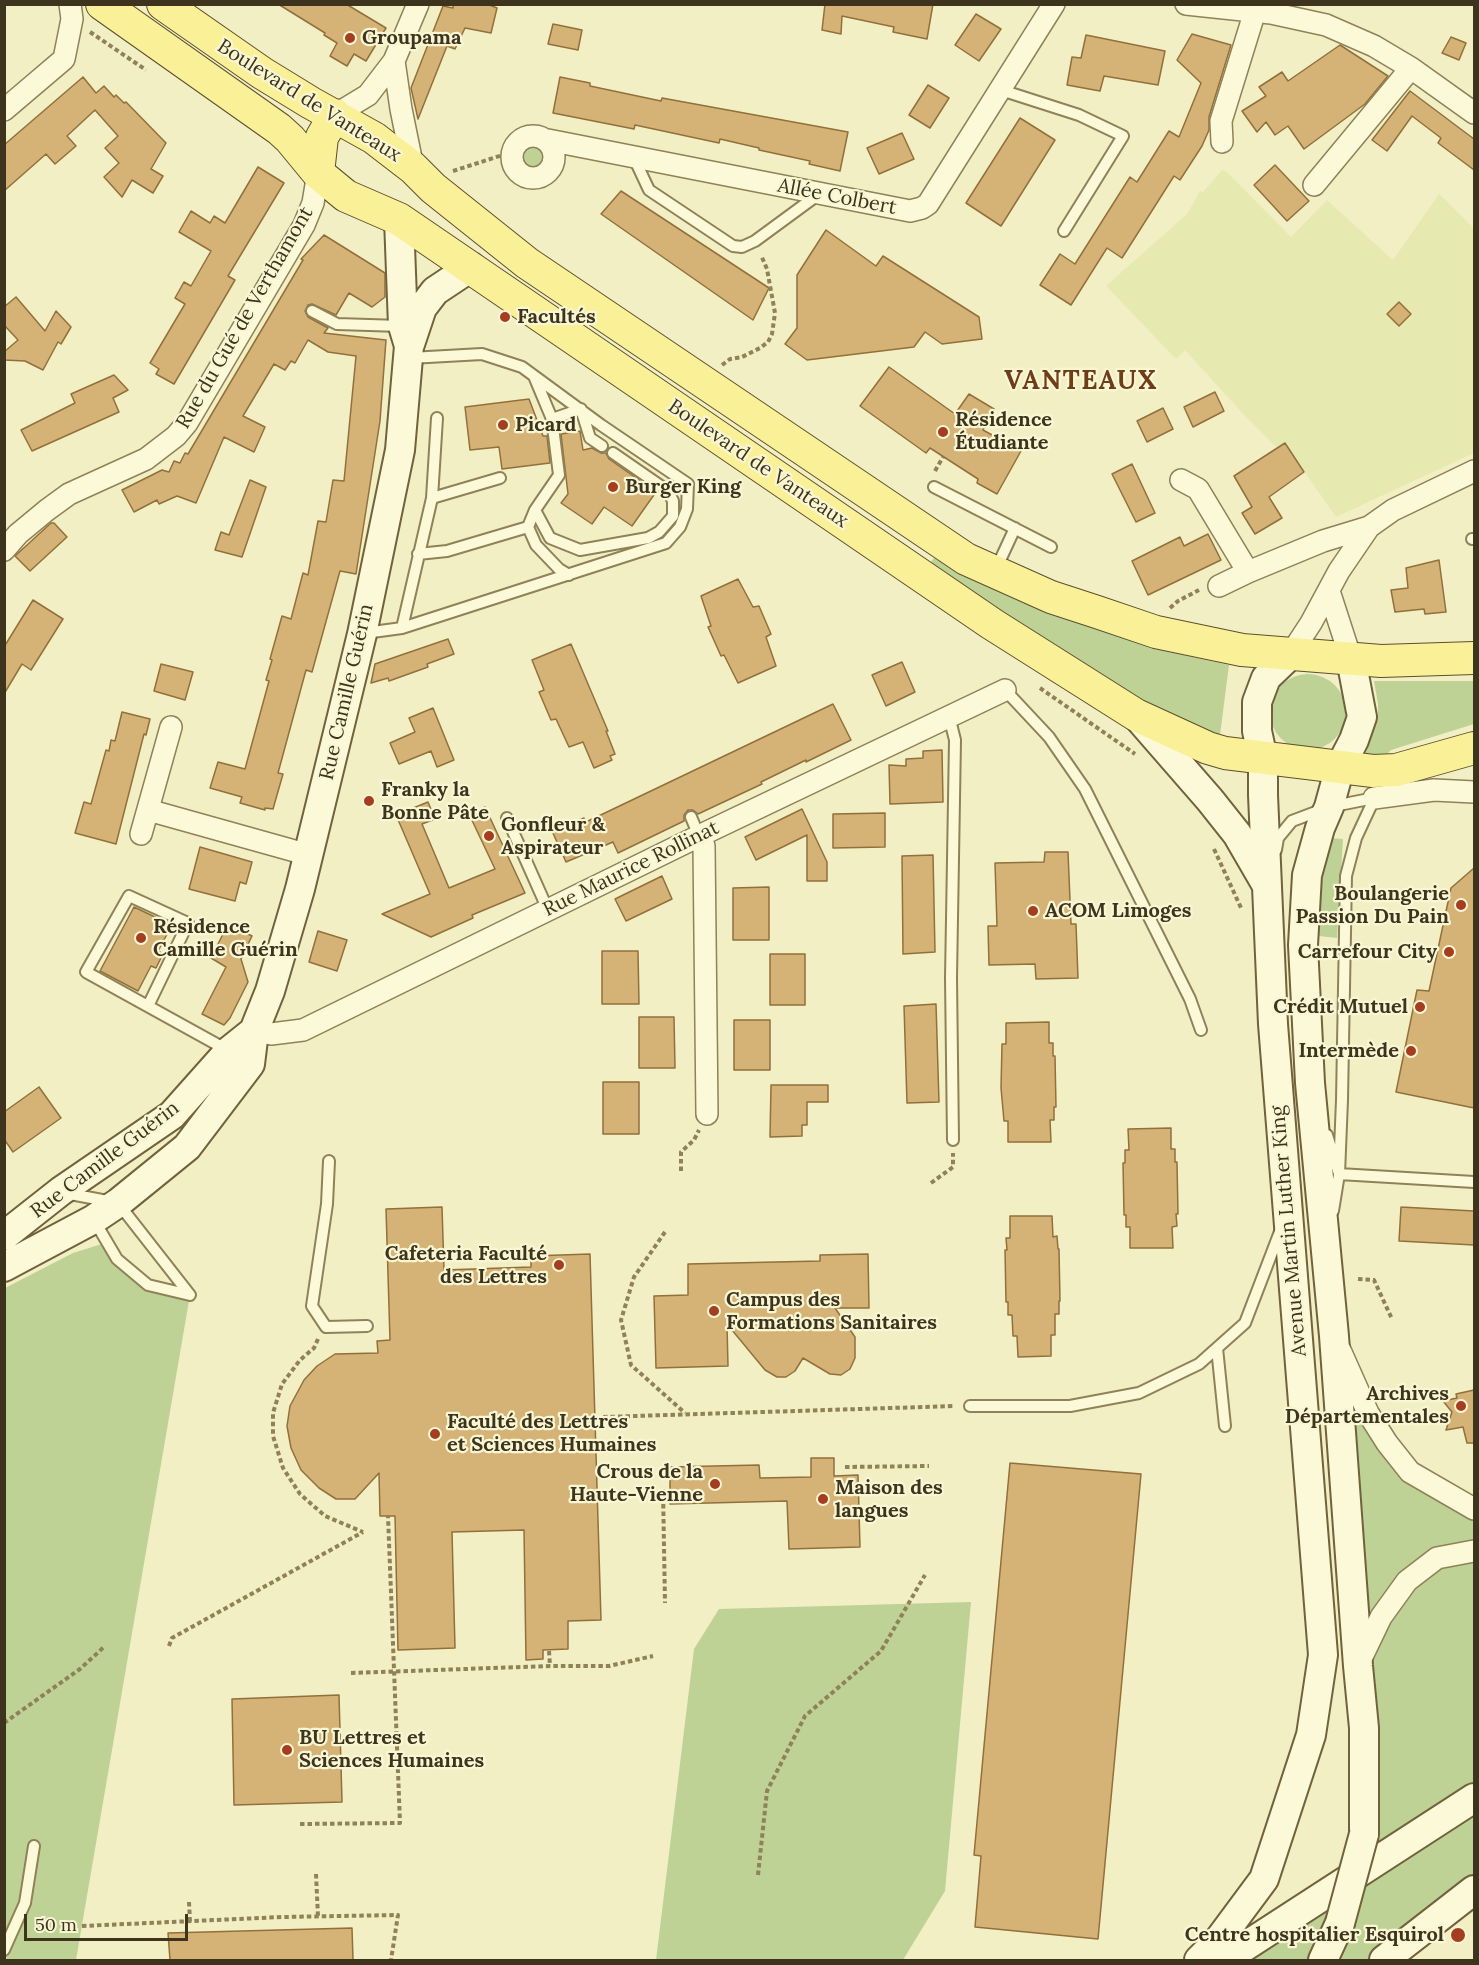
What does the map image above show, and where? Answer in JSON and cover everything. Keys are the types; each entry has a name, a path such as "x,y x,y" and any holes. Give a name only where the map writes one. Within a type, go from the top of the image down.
{"main road":[{"name":"Boulevard de Vanteaux","path":"102,4 279,129 318,173 346,196 399,219 992,624 1136,715 1208,748 1263,759 1373,771 1385,784 1474,748"},
{"name":"Boulevard de Vanteaux","path":"163,4 262,73 311,103 328,126 374,138 410,178 433,188 527,263 966,559 1051,597 1156,632 1242,650 1381,661 1474,658"},
{"name":"Rue du Gué de Verthamont","path":"318,173 328,126"},
{"name":"Rue Camille Guérin","path":"4,1267 103,1208 187,1147 250,1064 254,1031 285,944 309,855 362,634 400,450 407,343 399,219 410,178"},
{"name":"Rue Camille Guérin","path":"407,343 422,308 435,291 471,267"},
{"path":"1263,759 1257,731 1257,702 1266,678 1290,655"},
{"path":"1340,767 1354,740 1362,717 1351,659"},
{"path":"1136,715 1237,834 1268,887"},
{"name":"Avenue Martin Luther King","path":"1199,1960 1218,1941 1264,1879 1311,1735 1323,1655 1273,1024 1263,759"},
{"name":"Avenue Martin Luther King","path":"1323,1960 1341,1923 1364,1834 1364,1728 1334,1336 1311,1083 1303,924 1307,875 1340,767"},
{"name":"Rue Camille Guérin","path":"4,1236 61,1191 172,1115 229,1051 254,1031"},
{"path":"103,1208 100,1192 120,1166 159,1137 164,1121"},
{"path":"1224,1960 1474,1798"},
{"path":"1384,1960 1474,1890"}],"street":[{"path":"4,110 64,59 72,19 70,4"},
{"path":"328,126 368,95 394,61 418,4"},
{"name":"Allée Colbert","path":"512,152 517,143 528,136 535,135 548,141 819,194 910,211 922,208 928,204 1054,4"},
{"path":"1186,4 1266,10 1326,25 1374,46 1412,68 1474,113"},
{"path":"1221,142 1221,121 1266,10"},
{"path":"394,61 410,178"},
{"path":"1314,185 1412,68"},
{"path":"512,152 513,163 521,175 527,178 542,177 552,167 555,160 555,153 548,141"},
{"name":"Rue du Gué de Verthamont","path":"4,550 18,534 69,494 146,459 176,436 188,423 304,225 313,203 318,173"},
{"path":"1220,586 1323,541 1369,527 1393,510 1474,471"},
{"path":"1181,480 1198,489 1248,572"},
{"path":"1290,655 1339,571 1369,527"},
{"path":"1329,591 1351,659"},
{"name":"Rue Maurice Rollinat","path":"254,1031 271,1034 303,1030 548,910 695,827 1005,690"},
{"path":"141,834 171,727"},
{"path":"1385,784 1474,792"},
{"path":"148,810 309,855"},
{"path":"695,827 704,846 707,1114"},
{"path":"1334,1336 1368,1413 1386,1443 1410,1472 1474,1509"},
{"path":"1358,1666 1381,1617 1407,1581 1437,1557 1474,1551"}],"lane":[{"path":"1001,90 1079,115 1123,136 1064,231"},
{"path":"634,158 649,190 733,246 742,247 755,241 819,194"},
{"path":"312,311 337,324 407,343 482,354 522,367 688,484 687,509 680,527 666,543 402,628 362,634"},
{"path":"534,376 552,419 559,475 535,510 528,527 536,545 559,569 569,575"},
{"path":"552,419 581,409"},
{"path":"581,409 590,438 602,446"},
{"path":"402,628 432,498 437,418"},
{"path":"535,510 550,538 580,550 648,538 659,532 673,516 673,501 668,491 613,453"},
{"path":"432,498 500,478"},
{"path":"934,487 1051,547"},
{"path":"418,554 447,551 528,527"},
{"path":"995,572 1015,528"},
{"path":"1005,690 1049,737 1085,789 1190,999 1201,1030"},
{"path":"949,716 955,740 951,978 952,1140"},
{"path":"1268,887 1278,838 1292,821 1385,784"},
{"path":"1327,1253 1339,1174 1346,876 1356,838 1385,784"},
{"path":"507,818 548,910"},
{"path":"148,1006 188,923 129,896 86,972 229,1051"},
{"path":"1311,1083 1339,1174"},
{"path":"329,1161 327,1204 312,1306 326,1327 368,1326"},
{"path":"1339,1174 1474,1182"},
{"path":"61,1191 103,1208 189,1295 148,1285 117,1259 103,1208"},
{"path":"970,1406 1070,1406 1139,1393 1199,1364 1245,1323 1281,1229 1288,1219"},
{"path":"1217,1348 1225,1426"},
{"path":"4,1950 25,1903 34,1845"}],"path":[{"path":"456,178 448,172 512,152"},
{"path":"728,374 719,367 730,359 742,357 760,348 768,342 772,334 775,313 767,269 755,241"},
{"path":"1178,613 1167,611 1178,601 1214,583 1220,586"},
{"path":"1038,687 1141,758"},
{"path":"1209,840 1236,895 1244,917"},
{"path":"681,1171 681,1152 694,1140 707,1114"},
{"path":"931,1183 953,1167 952,1140"},
{"path":"665,1232 634,1277 621,1320 631,1365 686,1414"},
{"path":"1358,1279 1374,1280 1392,1319"},
{"path":"169,1646 172,1638 363,1532 325,1516 300,1494 283,1468 273,1436 273,1413 282,1384 300,1360 314,1348 326,1327"},
{"path":"603,1417 970,1406"},
{"path":"846,1467 929,1466"},
{"path":"663,1489 665,1603"},
{"path":"300,1824 400,1823 388,1516"},
{"path":"758,1875 767,1791 805,1716 880,1651 925,1575"},
{"path":"4,1723 80,1669 105,1646"},
{"path":"549,1651 550,1666"},
{"path":"351,1673 609,1666 652,1656"},
{"path":"316,1874 318,1917"},
{"path":"189,1902 190,1922"},
{"path":"82,1926 398,1915 391,1960"}],"green space":[{"path":"533,143 542,147 546,156 542,165 533,169 524,165 520,156 524,147"},
{"path":"1222,170 1227,172 1291,237 1327,200 1393,260 1439,194 1474,228 1474,453 1336,517 1285,444 1277,448 1185,350 1176,359 1106,286 1187,214 1200,191 1203,192"},
{"path":"934,558 1014,599 1170,652 1229,665 1220,735 1198,728 1122,693 930,563"},
{"path":"1301,674 1315,674 1329,680 1340,691 1346,705 1343,727 1335,739 1315,750 1301,750 1287,744 1276,733 1270,719 1270,705 1276,691 1287,680"},
{"path":"1374,681 1474,681 1474,724 1391,750 1384,757 1364,757 1378,719"},
{"path":"1331,838 1343,839 1337,938 1319,936 1325,854"},
{"path":"108,1242 148,1285 190,1295 76,1960 5,1960 5,1288 73,1253"},
{"path":"1334,1336 1387,1443 1474,1509 1474,1890 1384,1960 1228,1960 1355,1883 1364,1834"},
{"path":"971,1602 945,1891 903,1960 656,1960 694,1649 719,1609"}],"building":[{"path":"278,4 346,4 386,28 366,61 354,54 347,66 330,56 337,43"},
{"path":"453,4 487,4 497,8 491,33 465,28 455,49 447,46 418,119 411,88 443,6 453,8"},
{"path":"825,4 933,4 927,39 893,32 894,27 842,16 841,34 822,30"},
{"path":"976,14 1001,29 979,61 955,45"},
{"path":"553,24 582,30 578,50 548,44"},
{"path":"1192,34 1231,45 1209,117 1209,130 1202,146 1180,180 1174,176 1122,258 1107,248 1071,305 1040,285 1060,254 1075,264 1130,177 1137,182 1169,131 1179,137 1201,83 1177,60"},
{"path":"1086,35 1165,51 1158,85 1104,76 1100,91 1067,85 1072,57 1081,58"},
{"path":"1451,37 1466,43 1459,60 1442,53"},
{"path":"1340,45 1388,76 1365,104 1304,149 1288,126 1275,135 1266,122 1257,132 1242,111 1266,96 1259,87 1282,72 1288,81"},
{"path":"83,77 96,93 104,86 114,97 116,95 124,103 126,102 166,143 151,169 163,176 153,193 132,180 122,197 104,177 119,163 105,148 118,136 95,110 67,136 76,146 55,164 46,154 4,191 4,145"},
{"path":"560,77 590,83 590,86 661,101 662,98 848,132 840,171 809,164 810,161 720,139 719,143 635,125 634,129 553,113"},
{"path":"928,85 949,98 930,128 909,115"},
{"path":"1410,91 1474,139 1474,170 1438,143 1441,138 1412,116 1387,151 1372,140"},
{"path":"1020,118 1055,140 1001,226 966,203"},
{"path":"902,133 914,159 879,174 867,148"},
{"path":"1275,165 1309,201 1287,221 1254,185"},
{"path":"258,167 284,183 228,276 235,280 174,384 156,374 159,369 150,363 185,304 175,298 184,282 191,286 211,251 179,232 191,211 210,223 214,216 225,223"},
{"path":"621,191 769,288 753,320 601,214"},
{"path":"826,230 876,266 883,256 979,317 982,339 942,344 925,332 914,347 807,360 785,344 797,328 797,275"},
{"path":"324,235 385,273 385,297 372,307 349,293 336,315 312,304 308,305 305,311 308,317 328,328 324,333 386,340 380,421 356,574 340,571 312,672 306,670 278,773 283,774 273,809 265,808 265,810 240,803 242,797 210,788 218,762 245,769 269,681 266,680 272,660 270,659 282,616 291,619 303,573 308,575 318,521 326,522 333,480 344,481 356,356 328,352 308,340 295,363 291,361 285,370 274,364 243,416 265,427 254,452 224,437 196,503 177,496 159,504 157,500 134,512 122,490 162,470 169,472 174,461 180,463 185,453 188,454 303,260 301,259"},
{"path":"16,297 45,331 56,311 71,327 61,344 58,342 43,370 25,361 4,360 4,352 18,340 4,325 4,307"},
{"path":"1399,302 1411,314 1399,326 1387,314"},
{"name":"Résidence Étudiante","path":"889,367 955,414 969,394 994,409 983,430 1021,451 997,494 977,483 978,479 930,448 926,453 860,406"},
{"path":"114,375 128,390 113,398 119,412 32,451 21,430 75,403 71,394"},
{"path":"1215,392 1224,411 1193,427 1184,407"},
{"name":"Picard","path":"529,399 543,436 547,436 550,463 502,469 499,447 470,450 465,407"},
{"path":"1163,408 1173,429 1147,442 1137,421"},
{"path":"580,431 583,450 592,448 606,453 609,459 656,492 632,526 604,507 592,524 561,503 568,494 561,434"},
{"path":"1285,443 1304,472 1269,497 1282,518 1255,534 1242,513 1252,507 1234,476"},
{"path":"1132,464 1155,513 1136,522 1112,474"},
{"path":"250,480 266,487 242,557 215,550 221,532 229,535"},
{"path":"51,523 54,523 67,537 30,571 15,556"},
{"path":"1208,534 1221,560 1148,595 1132,561 1180,537 1184,546"},
{"path":"1439,560 1446,612 1425,614 1424,609 1395,612 1391,590 1408,588 1406,568"},
{"path":"738,579 753,607 759,606 771,634 766,637 776,666 738,683 724,655 721,656 708,627 711,626 701,596"},
{"path":"33,600 63,619 31,670 22,664 4,694 4,647"},
{"path":"448,639 454,654 427,664 428,667 389,681 388,678 371,683 375,664"},
{"path":"571,644 608,731 606,731 615,754 610,756 612,760 594,768 583,742 569,747 556,719 551,720 539,692 544,690 532,660"},
{"path":"902,662 915,692 886,706 872,675"},
{"path":"161,664 193,672 185,700 154,691"},
{"path":"833,704 851,740 698,814 693,810 688,810 684,815 684,821 618,853 613,842 566,862 552,831 584,818 586,822"},
{"path":"433,708 454,760 437,767 431,751 399,764 390,743 415,732 409,718"},
{"path":"122,712 150,719 146,735 144,734 116,844 75,833 84,802 91,804 106,750 109,751 111,740 115,741"},
{"path":"942,750 943,802 890,804 889,765 906,766 906,759 923,758 923,751"},
{"path":"428,802 435,819 422,824 449,888 495,869 469,814 485,807 525,893 472,915 473,918 431,937 382,914 430,894 396,815"},
{"path":"802,809 827,862 827,881 807,881 807,835 756,860 745,837"},
{"path":"885,813 885,847 833,848 833,814"},
{"path":"200,847 252,862 246,884 240,882 235,901 189,889"},
{"name":"ACOM Limoges","path":"1045,852 1068,852 1071,924 1076,924 1078,978 1036,979 1035,964 989,965 988,926 997,926 995,863 1044,862"},
{"path":"933,855 935,952 903,954 902,856"},
{"path":"1474,868 1474,1108 1396,1092 1417,990 1429,991 1451,888"},
{"path":"662,876 672,899 626,921 615,899"},
{"path":"769,887 769,940 733,940 733,888"},
{"name":"Résidence Camille Guérin","path":"134,907 172,925 158,951 163,954 156,968 151,966 138,991 100,971"},
{"path":"228,924 252,936 241,959 248,982 230,1018 224,1025 202,1014 226,967 211,958"},
{"path":"318,931 347,940 337,971 309,962"},
{"path":"602,951 638,951 639,1004 602,1004"},
{"path":"770,954 805,954 805,1005 770,1005"},
{"path":"936,1004 939,1102 907,1103 904,1006"},
{"path":"639,1017 674,1017 675,1068 639,1068"},
{"path":"734,1020 770,1020 770,1070 734,1070"},
{"path":"1049,1022 1049,1043 1053,1043 1053,1056 1055,1056 1056,1107 1054,1107 1054,1120 1050,1120 1051,1142 1008,1142 1008,1121 1004,1121 1001,1088 1002,1044 1006,1044 1006,1023"},
{"path":"603,1082 639,1082 639,1134 603,1134"},
{"path":"771,1085 828,1085 828,1102 807,1102 807,1125 802,1125 802,1136 770,1137"},
{"path":"39,1087 61,1118 13,1152 4,1139 4,1112"},
{"path":"1171,1128 1171,1149 1175,1149 1175,1162 1177,1162 1178,1214 1176,1214 1177,1226 1172,1227 1173,1248 1130,1248 1130,1227 1126,1227 1126,1215 1124,1215 1123,1163 1125,1163 1125,1150 1129,1150 1128,1129"},
{"name":"Faculté des Lettres et Sciences Humaines","path":"442,1207 444,1270 531,1267 531,1256 590,1254 601,1620 568,1621 568,1649 543,1650 543,1659 526,1660 524,1530 452,1532 455,1648 398,1650 395,1516 380,1516 379,1473 355,1499 336,1499 319,1488 301,1470 291,1448 287,1426 290,1406 304,1380 317,1366 335,1354 378,1353 377,1341 390,1340 386,1209"},
{"path":"1401,1207 1474,1211 1474,1245 1399,1241"},
{"path":"1010,1216 1052,1216 1053,1237 1057,1236 1059,1249 1060,1301 1059,1314 1055,1314 1055,1335 1051,1335 1051,1356 1018,1357 1017,1336 1013,1336 1012,1315 1008,1315 1008,1302 1006,1302 1005,1250 1007,1250 1006,1238 1010,1238"},
{"name":"Campus des Formations Sanitaires","path":"868,1254 869,1308 835,1308 855,1337 855,1358 850,1369 841,1375 830,1374 803,1358 795,1371 786,1377 777,1377 765,1370 727,1324 728,1366 656,1368 654,1296 688,1295 688,1264 820,1261 820,1255"},
{"name":"Archives Départementales","path":"1474,1390 1474,1443 1467,1443 1463,1427 1446,1430 1452,1412 1443,1401 1457,1398 1456,1394"},
{"path":"811,1458 834,1458 834,1476 858,1475 860,1547 789,1549 787,1501 670,1504 670,1467 759,1465 760,1478 811,1477"},
{"path":"1010,1463 1141,1474 1098,1939 975,1927 981,1856 974,1855"},
{"name":"BU Lettres et Sciences Humaines","path":"339,1695 342,1802 234,1805 232,1699"},
{"path":"352,1928 353,1960 170,1960 168,1933"}],"place":[{"name":"Groupama","path":"350,38"},
{"name":"Facultés","path":"505,317"},
{"name":"Picard","path":"503,425"},
{"name":"Résidence Étudiante","path":"943,432"},
{"name":"Burger King","path":"613,487"},
{"name":"Franky la Bonne Pâte","path":"369,801"},
{"name":"Gonfleur & Aspirateur","path":"489,836"},
{"name":"Boulangerie Passion Du Pain","path":"1461,905"},
{"name":"ACOM Limoges","path":"1033,911"},
{"name":"Résidence Camille Guérin","path":"141,938"},
{"name":"Carrefour City","path":"1449,952"},
{"name":"Crédit Mutuel","path":"1420,1007"},
{"name":"Intermède","path":"1411,1051"},
{"name":"Cafeteria Faculté des Lettres","path":"559,1265"},
{"name":"Campus des Formations Sanitaires","path":"714,1311"},
{"name":"Archives Départementales","path":"1461,1406"},
{"name":"Faculté des Lettres et Sciences Humaines","path":"435,1434"},
{"name":"Crous de la Haute-Vienne","path":"715,1484"},
{"name":"Maison des langues","path":"823,1499"},
{"name":"BU Lettres et Sciences Humaines","path":"287,1750"},
{"name":"Centre hospitalier Esquirol","path":"1458,1935"}],"district":[{"name":"VANTEAUX","path":"1081,382"}]}
